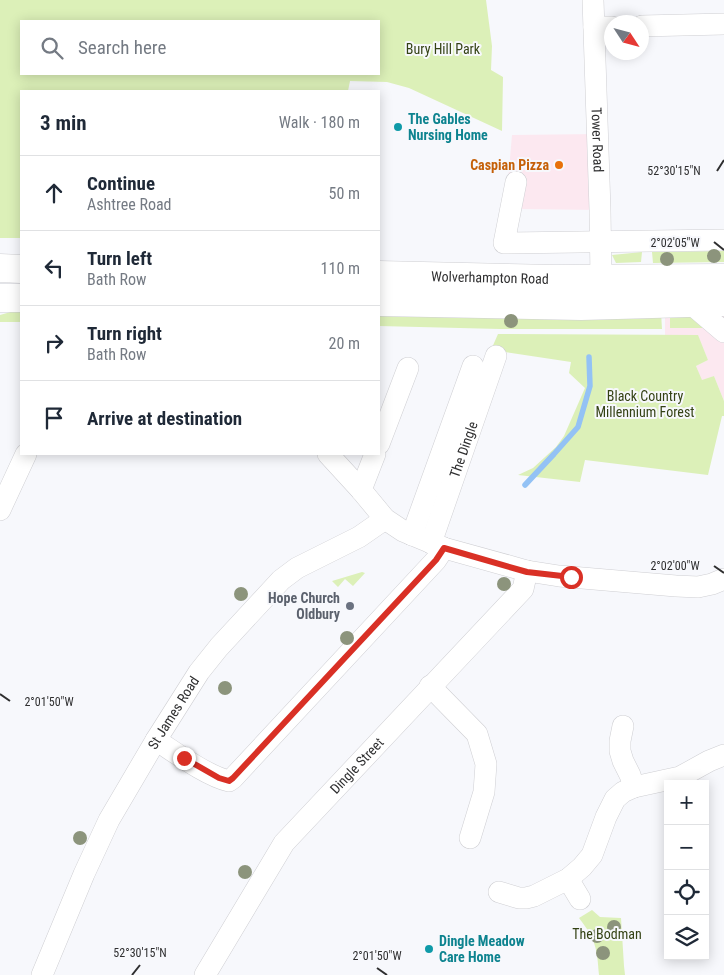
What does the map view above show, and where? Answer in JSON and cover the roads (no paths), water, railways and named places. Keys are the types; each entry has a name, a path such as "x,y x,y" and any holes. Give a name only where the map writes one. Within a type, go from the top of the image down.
{"highway":[{"path":"0,268 20,269"},
{"name":"Wolverhampton Road","path":"380,275 601,279 724,278"},
{"path":"601,279 604,289 616,297 644,304 724,302"},
{"path":"581,306 593,299 598,292 601,279"},
{"path":"0,298 20,298"},
{"name":"Wolverhampton Road","path":"380,302 581,306 644,304"}],"street":[{"name":"Tower Road","path":"593,0 603,27 601,279"},
{"path":"649,26 724,24"},
{"path":"516,182 504,243 724,240"},
{"path":"690,303 724,332"},
{"name":"The Dingle","path":"429,542 496,356"},
{"path":"156,740 219,778 229,781 356,648 436,560 429,542 473,366"},
{"path":"380,441 408,368"},
{"path":"0,510 26,455"},
{"path":"329,455 386,519 402,531 429,542 527,572 698,587 724,579"},
{"path":"361,490 375,455"},
{"name":"St James Road","path":"42,975 84,874 109,820 199,672 219,647 282,580 297,568 359,537 386,519"},
{"name":"Dingle Street","path":"205,975 284,844 523,588 527,572"},
{"path":"430,686 477,734 486,764 484,792 470,838"},
{"path":"623,726 620,751 634,787"},
{"path":"500,892 519,898 526,898 568,879 592,855 606,818 623,792 634,787 680,777 724,755"},
{"path":"568,879 580,899"}],"waterway":[{"path":"525,485 578,427 590,386 589,357"}],"place":[{"name":"The Gables Nursing Home","path":"398,127"},
{"name":"Caspian Pizza","path":"559,165"},
{"name":"Hope Church Oldbury","path":"350,606"},
{"name":"Dingle Meadow Care Home","path":"429,949"}],"park label":[{"name":"Bury Hill Park","path":"443,49"},
{"name":"Black Country Millennium Forest","path":"645,404"},
{"name":"The Bodman","path":"607,934"}]}
